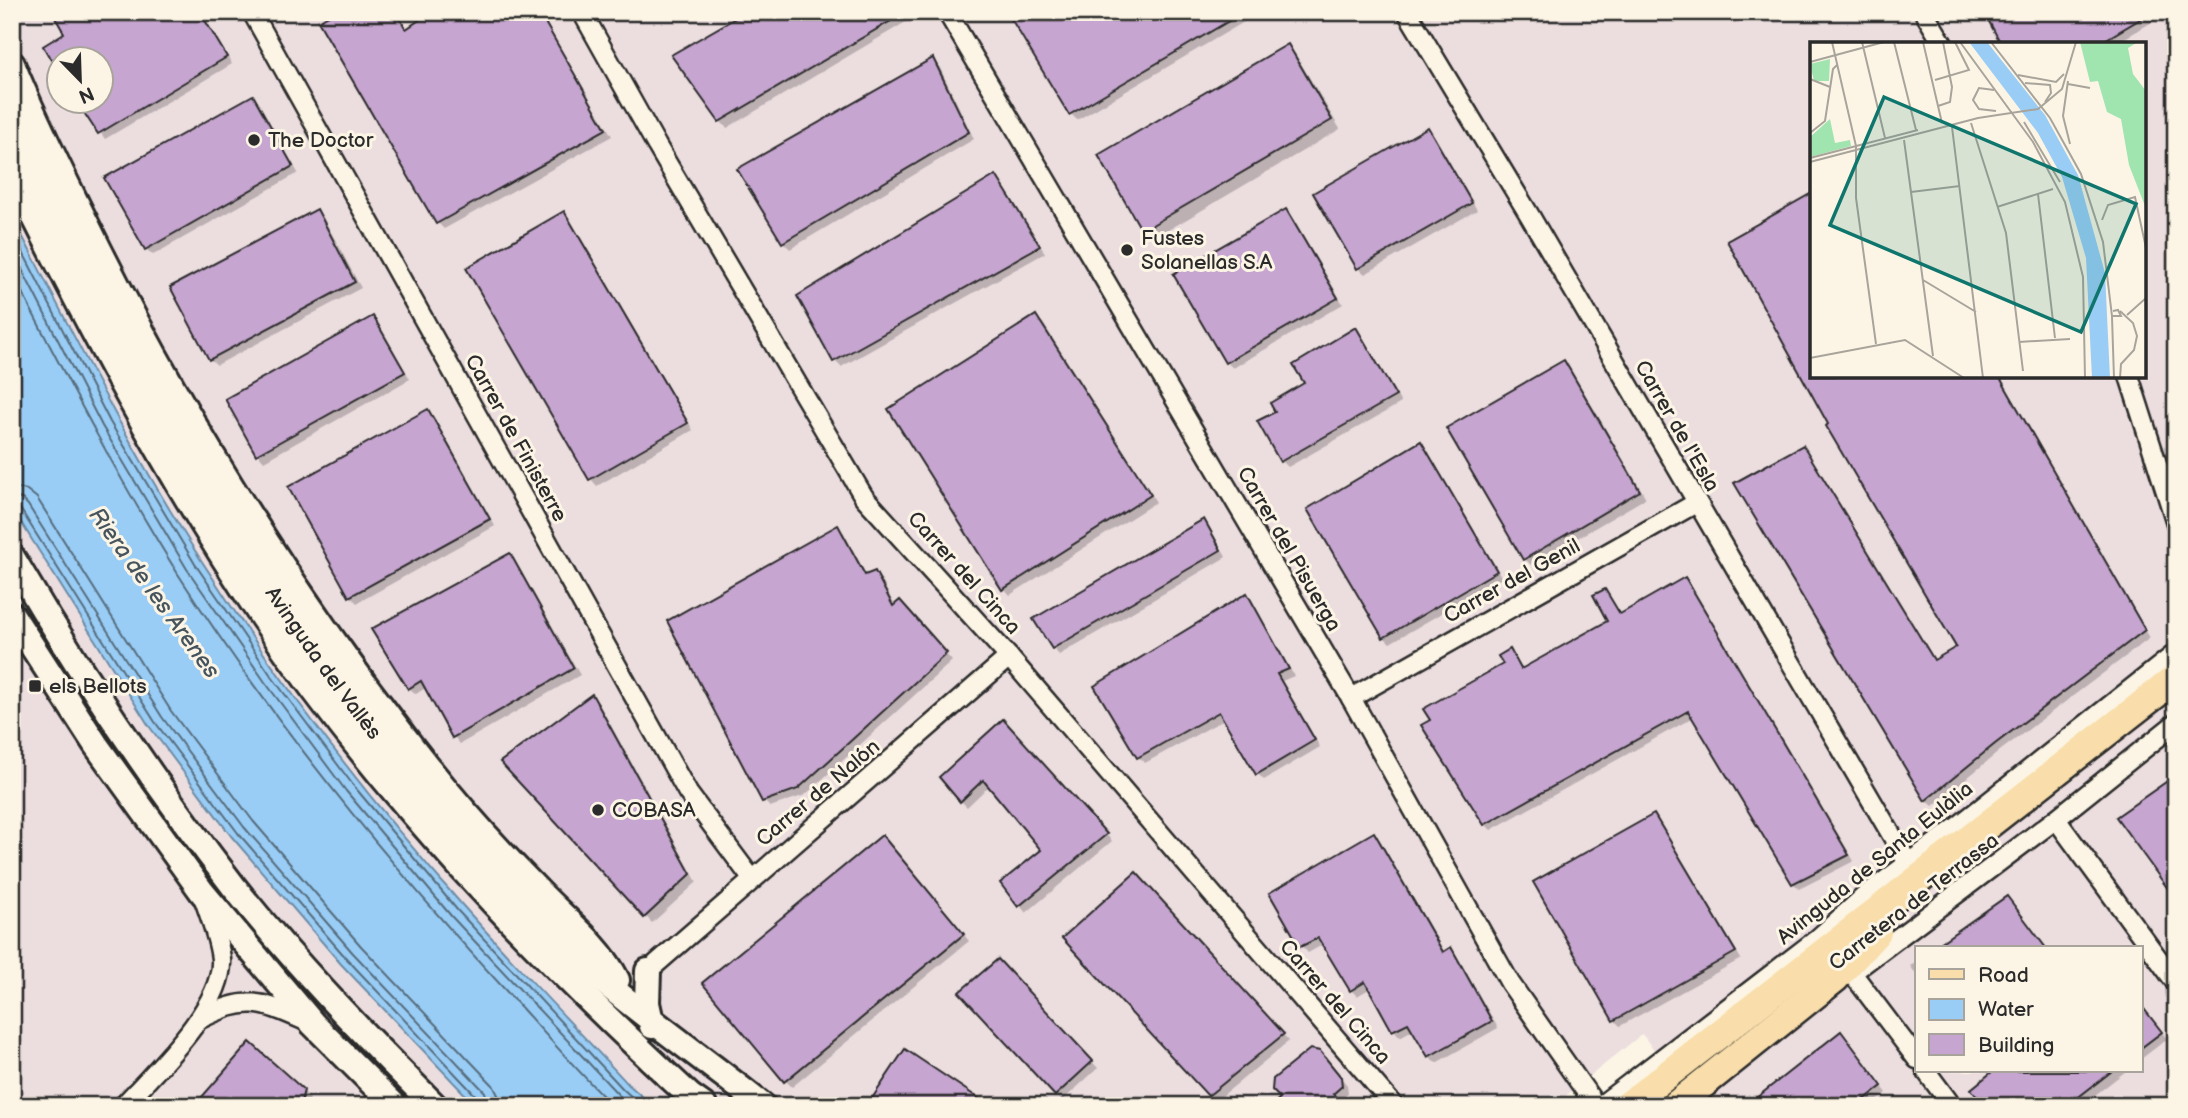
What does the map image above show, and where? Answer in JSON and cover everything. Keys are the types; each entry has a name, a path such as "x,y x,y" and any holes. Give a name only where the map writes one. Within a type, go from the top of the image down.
{"main road":[{"path":"12,64 39,129 133,318 215,463 293,585 361,680 428,768 537,891 599,954 606,975 627,999 763,1106"},
{"name":"Avinguda del Vallès","path":"12,121 115,328 159,409 230,528 281,605 344,692 414,782 462,838 549,932 606,975"},
{"name":"Avinguda del Vallès","path":"12,172 104,352 179,485 263,618 310,684 415,818 502,914 599,1012 704,1106"},
{"path":"12,557 122,731 234,887 338,1007 435,1106"},
{"path":"12,615 96,745 202,892 313,1024 395,1106"},
{"name":"Carretera de Terrassa","path":"1672,1105 2077,766 2176,678"},
{"name":"Carretera de Terrassa","path":"1627,1106 1909,875 2176,699"},
{"path":"1672,1105 1843,976 1877,932"},
{"path":"606,975 652,967 648,1003 650,1019 659,1043 667,1056 699,1088 711,1106"}],"street":[{"name":"Carrer de Finisterre","path":"252,12 688,793 752,878"},
{"name":"Carrer del Cinca","path":"582,12 657,146 864,497 1009,657 1394,1106"},
{"name":"Carrer del Pisuerga","path":"947,12 1351,698 1510,983 1598,1106"},
{"name":"Carrer de l'Esla","path":"1407,12 1530,216 1909,875"},
{"path":"1924,12 1942,42"},
{"path":"2130,378 2176,523"},
{"name":"Carrer del Genil","path":"1351,698 1696,503"},
{"name":"Avinguda de Santa Eulàlia","path":"1909,875 1958,827 2176,653"},
{"name":"Carrer de Nalón","path":"652,967 1009,657"},
{"path":"1915,1057 1843,976 2056,819 2176,723"},
{"path":"2056,819 2176,983"},
{"name":"Carretera de Terrassa","path":"1816,940 1909,875"},
{"path":"123,1106 200,1019 213,994 221,961 202,892"},
{"name":"Avinguda de Santa Eulàlia","path":"1598,1106 1816,940"},
{"path":"200,1019 224,1007 256,1003 313,1024"},
{"path":"1927,1072 1952,1106"}],"shaded area":[{"path":"12,12 2176,12 2176,1106 1696,1106 1642,1034 1553,1106 653,1106 629,1085 464,907 358,781 278,673 201,560 116,418 12,216"},
{"path":"12,509 149,726 232,837 341,964 476,1106 12,1106"}],"water":[{"name":"Riera de les Arenes","path":"12,216 150,476 231,606 293,695 359,782 428,866 525,975 629,1085 653,1106 476,1106 341,964 232,837 149,726 12,508"}],"building":[{"path":"52,12 200,12 227,57 98,134 86,116 116,116 116,46 46,46 46,51 43,46 64,33"},
{"path":"334,12 396,12 406,29 431,12 539,12 606,129 436,224 318,21"},
{"path":"746,12 906,12 719,122 671,55"},
{"path":"1007,12 1244,12 1069,115"},
{"path":"1984,12 2152,12 2101,42 2000,42"},
{"path":"1288,44 1332,120 1142,231 1098,155"},
{"path":"933,58 969,132 782,243 737,169"},
{"path":"253,95 293,166 145,250 104,178"},
{"path":"1428,127 1472,203 1357,269 1313,193"},
{"path":"996,175 1040,246 833,362 797,296"},
{"path":"1810,194 1810,378 2000,378 2145,630 1925,801 1734,483 1803,445 1934,660 1956,647 1826,426 1828,424 1727,241"},
{"path":"317,209 355,282 209,360 170,287"},
{"path":"1286,209 1338,298 1225,363 1173,274"},
{"path":"564,211 688,423 589,480 466,268"},
{"path":"1036,315 1151,495 1002,590 888,409"},
{"path":"373,316 405,372 256,455 225,399"},
{"path":"1356,327 1396,396 1280,462 1257,421 1275,412 1270,403 1304,383 1293,365"},
{"path":"1564,360 1640,491 1523,560 1446,428"},
{"path":"428,409 490,519 349,597 288,487"},
{"path":"1421,441 1497,571 1383,638 1307,509"},
{"path":"1204,519 1221,550 1052,649 1033,619"},
{"path":"838,525 865,575 875,571 893,606 900,600 947,653 798,789 762,802 667,621"},
{"path":"510,553 574,668 452,738 421,681 408,689 371,629"},
{"path":"1685,577 1849,855 1792,884 1688,711 1484,825 1421,725 1430,720 1423,709 1503,664 1498,656 1510,649 1521,669 1607,621 1593,595 1605,589 1620,614"},
{"path":"1247,593 1289,669 1277,674 1315,740 1256,775 1219,712 1137,758 1094,686"},
{"path":"592,694 691,874 644,918 500,762"},
{"path":"1003,719 1107,834 1018,907 1000,883 1041,850 983,780 960,802 939,777"},
{"path":"2176,775 2176,900 2116,817"},
{"path":"1654,814 1736,952 1613,1021 1533,882"},
{"path":"1374,832 1443,952 1451,947 1492,1021 1428,1057 1408,1023 1392,1031 1365,982 1350,991 1318,938 1300,947 1269,893"},
{"path":"882,835 964,934 784,1082 702,983"},
{"path":"1136,872 1284,1034 1208,1096 1062,938"},
{"path":"2007,896 2044,946 1936,946"},
{"path":"998,959 1093,1061 1055,1096 959,992"},
{"path":"2142,1006 2162,1032 2142,1047"},
{"path":"1841,1031 1882,1086 1856,1106 1746,1106"},
{"path":"250,1042 304,1090 300,1106 194,1106"},
{"path":"905,1049 990,1106 867,1106"},
{"path":"1310,1049 1320,1051 1341,1077 1342,1086 1333,1094 1344,1106 1271,1106 1280,1098 1272,1090 1273,1079"},
{"path":"1992,1072 2111,1072 2067,1106 1984,1106 1971,1089"}],"place":[{"name":"The Doctor","path":"254,140"},
{"name":"Fustes Solanellas S.A","path":"1127,250"},
{"name":"els Bellots","path":"35,686"},
{"name":"COBASA","path":"598,810"}]}
